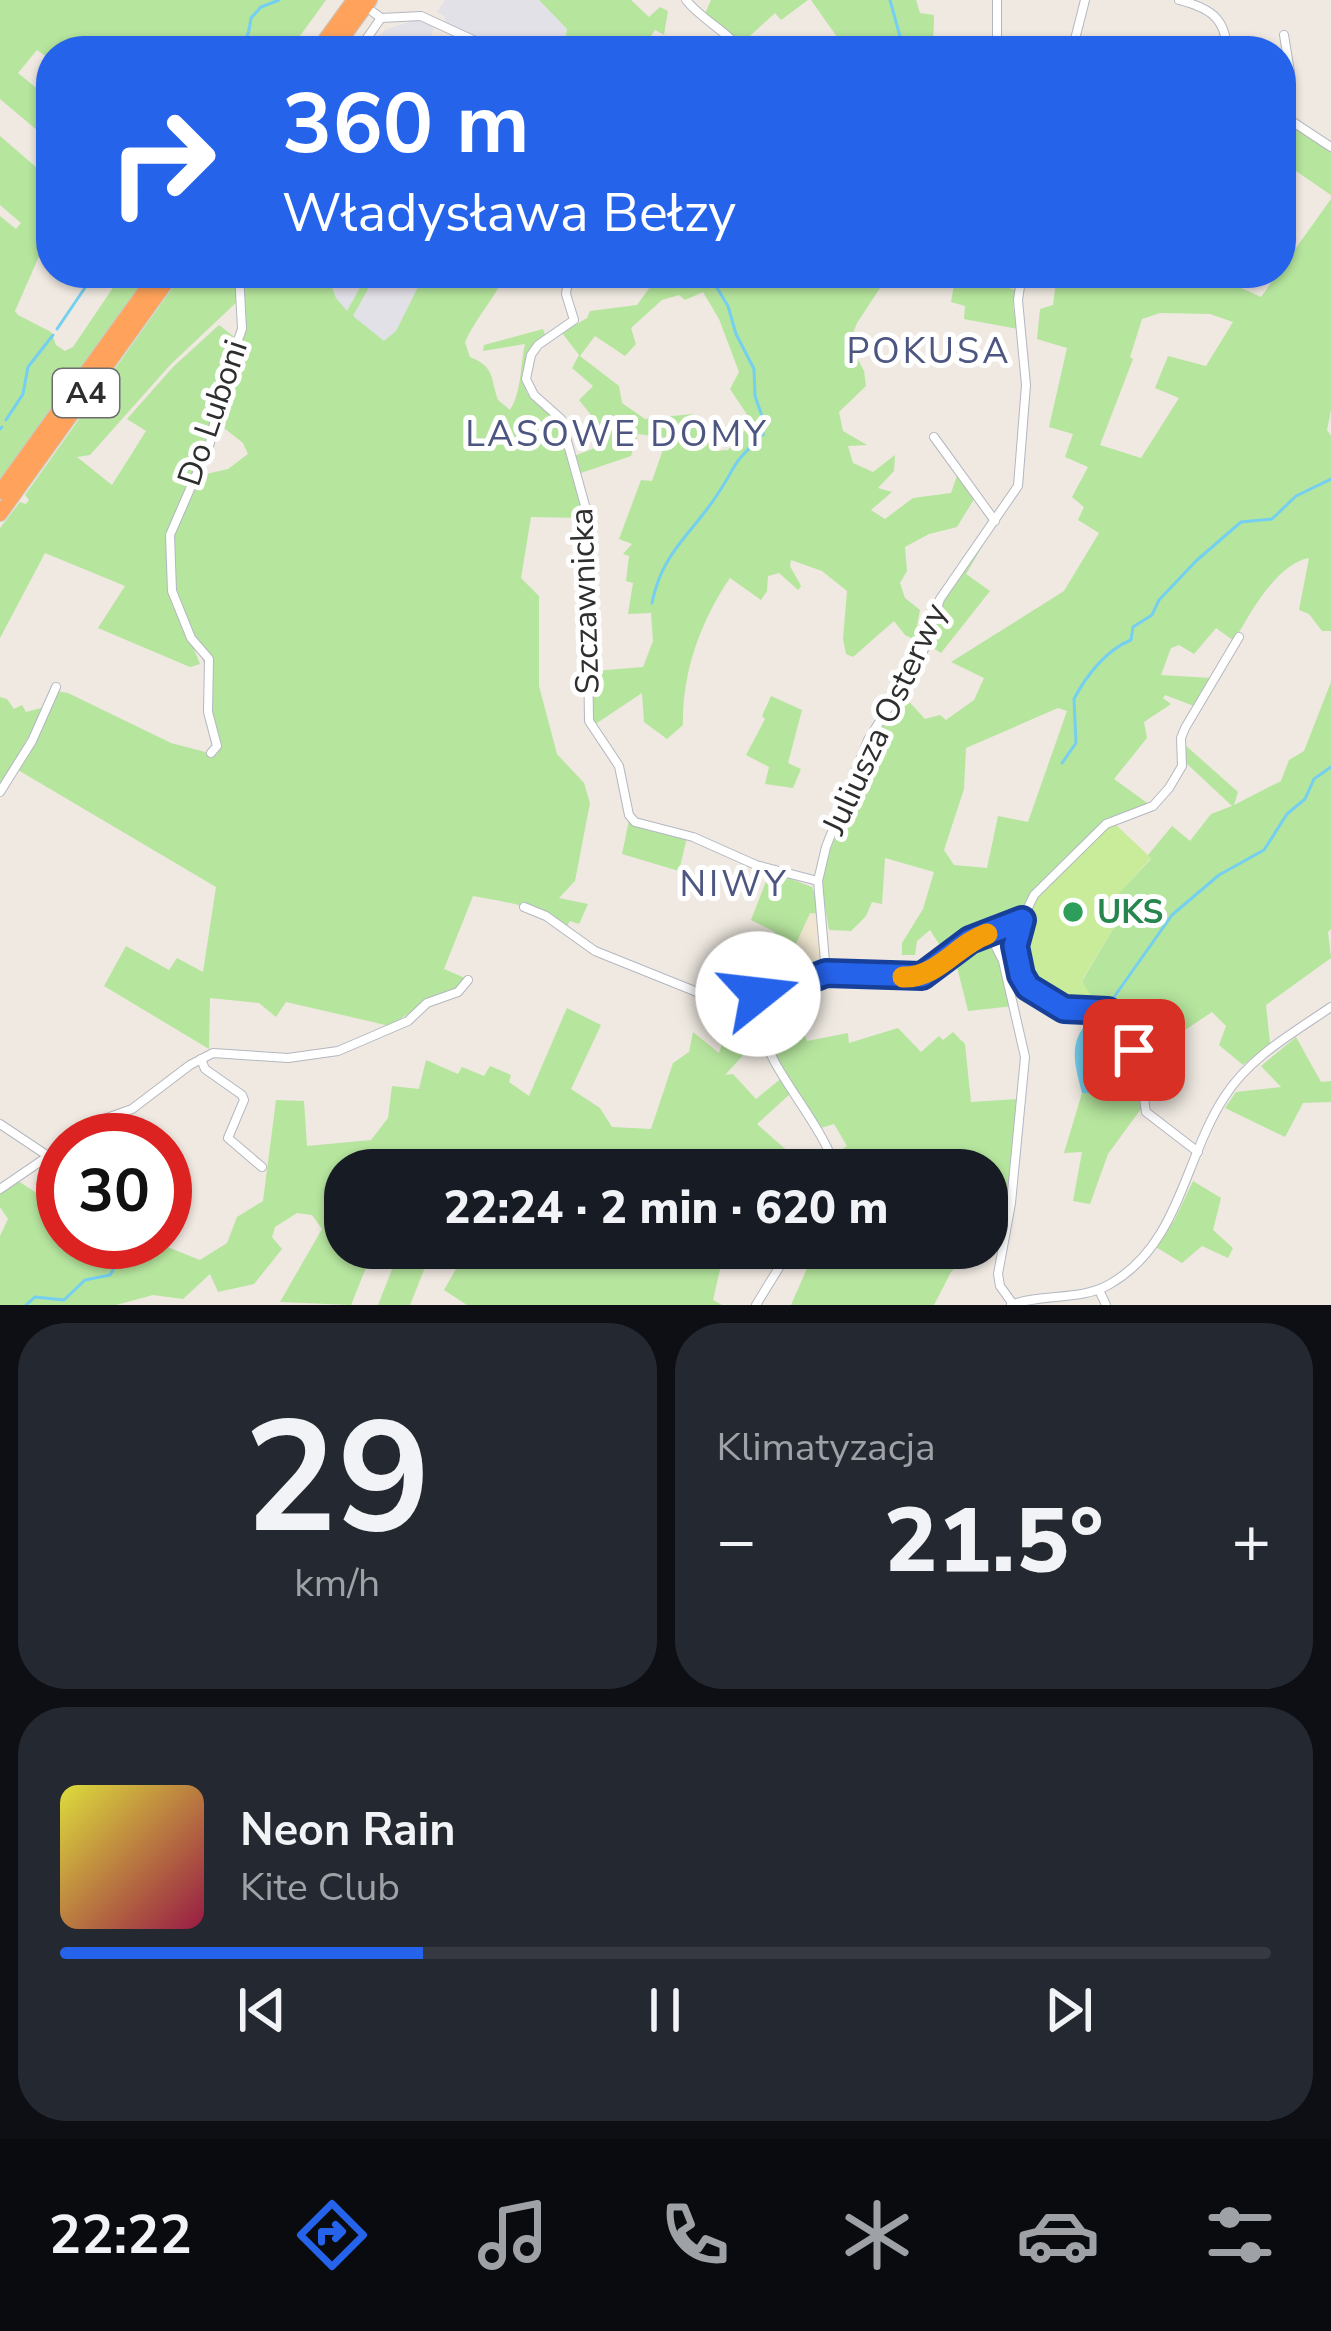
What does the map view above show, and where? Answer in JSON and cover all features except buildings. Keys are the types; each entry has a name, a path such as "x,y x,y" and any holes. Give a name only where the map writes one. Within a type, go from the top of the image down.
{"highway":[{"path":"328,36 354,0"},
{"path":"348,36 375,10"},
{"name":"A4","path":"0,492 147,288"},
{"name":"A4","path":"0,514 162,288"}],"street":[{"path":"686,0 703,21 727,36"},
{"path":"997,0 997,36"},
{"path":"1179,0 1214,12 1225,36"},
{"path":"1075,36 1082,2"},
{"path":"375,10 421,16 464,36"},
{"path":"1296,121 1331,147"},
{"name":"Do Luboni","path":"211,753 217,746 208,712 208,659 180,616 171,585 170,543 210,443 222,383 242,329 240,288"},
{"name":"Szczawnicka","path":"567,288 574,320 538,345 526,379 534,395 561,419 586,509 590,538 588,713 620,766 628,815 643,826 693,837 756,865 818,881"},
{"name":"Juliusza Osterwy","path":"826,973 818,881 826,847 868,740 922,655 940,599 1020,478 1026,385 1020,288"},
{"path":"934,437 995,521"},
{"path":"1198,1152 1145,1112 1141,1069 1127,1024 1108,1011 1064,1009 1028,987 1015,946 1034,895 1110,820 1130,818 1150,808 1169,788 1182,766 1180,738 1239,637"},
{"path":"0,792 32,741 56,687"},
{"path":"524,907 546,916 595,951 702,994 773,994 826,973 922,976 961,945 1022,920"},
{"path":"995,945 1004,927"},
{"path":"979,937 995,945 1011,988 1025,1057 1011,1203 998,1274 1012,1305 1035,1297 1099,1290 1125,1273 1159,1236 1176,1207 1217,1108 1239,1077 1331,1006"},
{"path":"119,1113 145,1101 213,1053 288,1058 338,1051 408,1021 428,1003 458,992 467,980"},
{"path":"773,994 765,1012 764,1036 830,1149"},
{"path":"201,1058 205,1069 242,1096 228,1138 262,1167"},
{"path":"0,1124 36,1148"},
{"path":"0,1189 36,1164"},
{"path":"757,1305 778,1269"},
{"path":"1099,1290 1106,1305"}],"shaded area":[{"path":"445,0 539,0 567,29 566,36 470,36 445,24 445,17 437,12"},
{"path":"416,20 434,27 432,36 380,36 386,29"},
{"path":"320,288 424,288 398,335 382,346 354,331"},
{"path":"810,912 821,914 822,973 780,985 794,943"}],"green space":[{"path":"0,0 326,0 300,36 36,36 36,51 18,73 36,88 36,129 0,99"},
{"path":"539,0 631,0 649,17 660,7 668,11 664,35 655,30 651,36 566,36 567,29"},
{"path":"711,0 808,0 781,20 775,13 750,36 729,36 704,16"},
{"path":"811,0 916,0 920,13 934,15 933,36 836,36"},
{"path":"1296,127 1331,151 1331,195 1296,171"},
{"path":"0,136 36,167 36,263 15,311 51,332 56,345 65,351 73,347 113,288 138,288 0,479 0,216 16,229 21,223 0,205"},
{"path":"1331,199 1331,410 1327,430 1331,436 1331,631 1322,631 1309,614 1299,610 1309,558 1275,580 1234,641 1216,628 1194,654 1179,645 1171,648 1161,675 1211,678 1194,706 1165,695 1171,704 1144,722 1147,738 1114,779 1150,805 1129,816 1110,818 1033,891 1019,919 978,939 997,950 1014,1006 968,1011 957,967 941,962 939,944 930,930 917,941 915,955 902,955 902,943 923,909 934,872 885,858 882,904 872,902 851,931 829,930 823,869 871,741 901,693 925,719 940,715 946,720 974,700 984,678 951,662 1064,591 1099,533 1078,520 1084,507 1072,497 1088,467 1065,457 1073,434 1049,427 1067,348 1037,339 1040,309 1053,305 1055,288 1241,288 1261,297 1267,288 1296,288 1296,248","holes":["1160,313 1210,314 1233,322 1206,366 1168,356 1155,388 1179,398 1141,458 1100,445 1133,359 1142,319","1058,708 1067,711 1028,822 998,816 987,868 954,865 944,850 964,789 966,748"]},
{"path":"172,288 239,288 241,298 171,364 90,455 77,457 112,485 146,431 127,419 219,325 237,339 208,443 168,544 168,585 200,664 190,667 98,628 125,586 45,553 0,638 0,528 20,502 26,504 25,495"},
{"path":"244,288 332,288 347,311 360,288 369,288 353,316 384,341 396,331 418,288 498,288 465,342 470,357 488,369 498,400 510,410 519,387 525,344 483,351 484,345 543,329 546,337 530,354 526,392 559,420 586,518 531,517 521,578 539,596 539,686 557,754 584,783 590,803 575,881 559,898 588,904 579,924 570,921 567,926 576,932 575,938 527,908 473,896 444,969 465,978 458,988 428,1000 390,1026 286,1002 276,1017 259,1003 210,998 209,1049 104,986 126,946 169,970 177,958 203,972 216,887 18,770 57,691 171,743 217,755 210,739 204,663 174,594 172,538 202,475 228,469 248,454 243,443 219,424 245,301"},
{"path":"649,288 880,288 849,343 864,371 866,386 839,412 843,431 867,445 848,446 853,463 873,472 895,455 894,471 878,488 892,492 871,510 885,519 913,498 951,493 958,473 976,496 957,527 905,547 907,571 900,583 905,598 920,610 916,631 922,643 905,635 894,621 853,657 846,654 847,591 822,571 791,560 801,586 798,590 779,573 768,576 761,600 730,578 695,648 683,725 667,739 644,722 642,693 594,725 588,707 594,671 643,667 653,641 651,613 628,614 633,583 626,581 629,556 623,554 632,544 619,539 641,480 652,481 667,438 638,434 631,456 578,474 574,456 595,448 606,434 579,400 593,386 572,368 579,355 562,333 587,318 590,311 637,305","holes":["703,292 739,372 730,389 752,422 728,450 714,451 692,414 645,419 622,403 619,386 580,356 595,336 625,356 636,344 631,328 662,300 679,295 685,300"]},
{"path":"953,288 1016,290 1013,307 1018,329 964,319 965,306 951,302"},
{"path":"994,526 966,574 990,591 941,653 930,646 937,605"},
{"path":"1331,682 1331,958 1266,1005 1270,1043 1243,1065 1219,1045 1226,1026 1212,1012 1157,1049 1147,1039 1137,1051 1125,1019 1105,1009 1108,1000 1093,1003 1082,981 1120,917 1111,901 1151,859 1148,855 1172,826 1190,841 1211,814 1232,806 1185,762 1184,744 1238,792 1234,805 1281,781 1289,760 1304,751"},
{"path":"771,696 802,710 788,763 801,769 793,788 765,784 769,767 746,755"},
{"path":"0,697 14,709 22,705 26,712 45,707 0,788"},
{"path":"629,820 649,830 687,837 679,871 622,854"},
{"name":"UKS","path":"1112,821 1151,858 1112,901 1120,917 1082,980 1094,1002 1108,998 1105,1009 1058,1003 1039,993 1025,974 1022,929 1044,888"},
{"path":"770,871 812,887 821,914 810,913 785,968 765,960 775,932 751,920"},
{"path":"567,1008 601,1025 571,1089 600,1108 612,1127 651,1129 673,1063 689,1052 693,1032 719,1053 731,1017 760,1024 760,1037 725,1075 733,1074 756,1099 783,1077 790,1094 757,1124 785,1149 324,1149 324,1269 366,1269 351,1305 280,1302 322,1229 312,1215 297,1213 275,1227 272,1237 282,1249 254,1284 218,1292 210,1274 183,1299 153,1295 116,1305 0,1305 0,1236 8,1219 0,1207 0,1191 15,1179 36,1193 36,1269 192,1269 192,1257 200,1260 227,1243 237,1217 263,1201 276,1100 304,1101 307,1146 371,1140 388,1118 392,1086 419,1089 426,1060 458,1074 462,1067 484,1076 490,1066 511,1075 509,1082 529,1096"},
{"path":"1123,1023 1140,1075 1143,1106 1108,1154 1090,1204 1073,1201 1082,1152 1064,1153 1082,1093 1092,1094 1101,1081 1094,1076 1116,1050"},
{"path":"898,1028 921,1052 939,1036 943,1040 953,1032 965,1044 971,1102 1020,1099 1008,1191 1008,1149 842,1149 847,1146 834,1124 821,1128 769,1045 804,1034 807,1041 848,1033 849,1043"},
{"path":"1296,1037 1321,1082 1331,1081 1331,1102 1303,1103 1285,1137 1225,1108 1236,1092 1281,1087 1261,1066"},
{"path":"1193,1181 1221,1198 1213,1230 1233,1248 1228,1258 1202,1246 1182,1263 1156,1247"},
{"path":"392,1269 424,1269 410,1305 378,1305"},
{"path":"456,1269 720,1269 713,1300 722,1305 467,1305 444,1290"},
{"path":"807,1269 954,1269 934,1305 791,1305"}],"water":[{"path":"1107,1013 1123,1023 1116,1050 1094,1075 1102,1081 1092,1094 1082,1093 1075,1054 1078,1037 1090,1020 1086,1016"}],"waterway":[{"path":"247,36 251,18 261,7 279,0"},
{"path":"890,0 900,36"},
{"path":"57,329 85,288"},
{"path":"717,288 754,369 763,435"},
{"path":"6,420 23,394 28,367 53,335"},
{"path":"652,603 670,557 738,460 758,441"},
{"path":"1062,763 1076,743 1074,699 1098,665 1131,640 1133,627 1152,615 1159,600 1196,561 1241,522 1272,519 1296,496 1331,479"},
{"path":"1107,1007 1172,915 1219,875 1264,850 1287,814 1305,799 1314,779 1331,767"},
{"path":"26,1305 35,1297 64,1300 85,1280 110,1275 113,1269"}],"slow traffic":[{"path":"903,977 928,974 961,945 987,934"}],"place":[{"name":"UKS","path":"1073,912"}],"district":[{"name":"POKUSA","path":"929,351"},
{"name":"LASOWE DOMY","path":"617,434"},
{"name":"NIWY","path":"734,884"}],"route":[{"path":"758,994 773,994 826,973 922,976 961,945 1022,920 1015,946 1028,987 1064,1009 1108,1011 1127,1024 1134,1050"}]}
